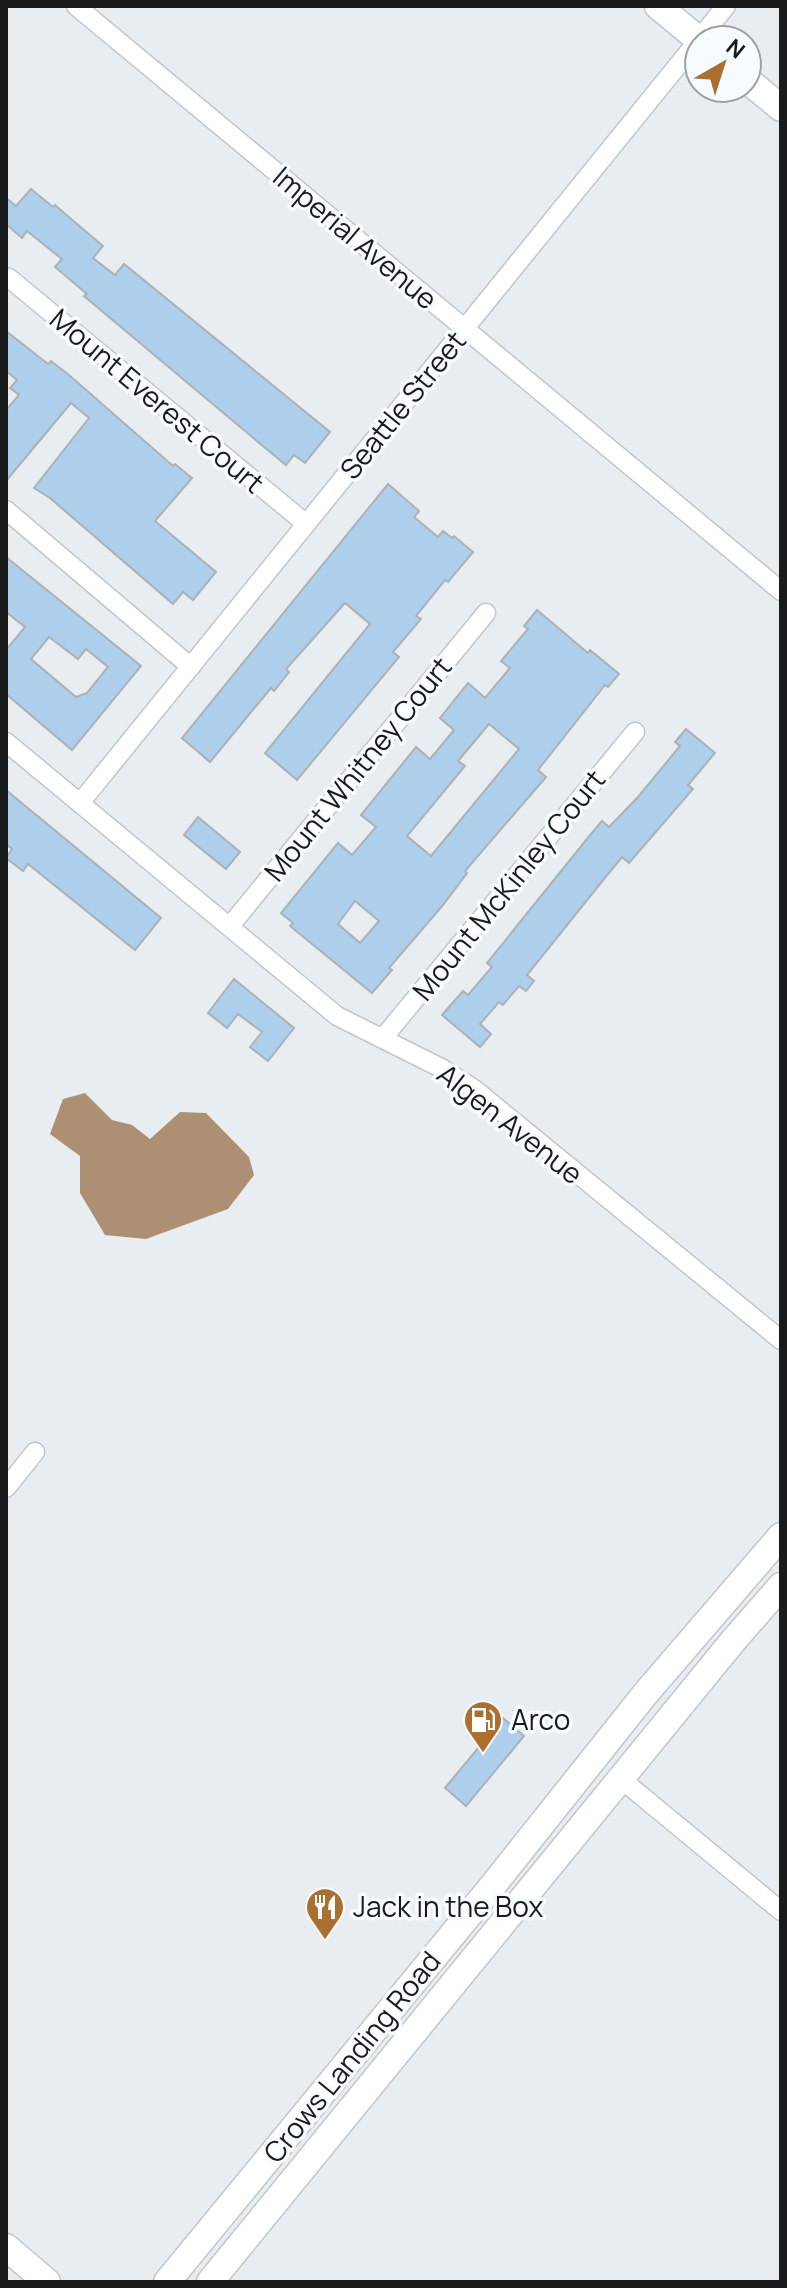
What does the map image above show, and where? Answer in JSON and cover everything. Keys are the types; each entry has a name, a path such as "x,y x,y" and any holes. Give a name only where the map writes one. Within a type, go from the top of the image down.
{"main road":[{"path":"658,6 683,27"},
{"path":"763,93 781,108"},
{"name":"Crows Landing Road","path":"167,2282 497,1881 646,1693 781,1536"},
{"name":"Crows Landing Road","path":"210,2282 781,1586"},
{"path":"624,1774 637,1737 650,1716 652,1704 646,1693"},
{"path":"6,2247 47,2282"}],"street":[{"name":"Imperial Avenue","path":"76,6 781,591"},
{"name":"Seattle Street","path":"711,24 726,6"},
{"name":"Seattle Street","path":"80,803 683,59"},
{"name":"Mount Everest Court","path":"9,278 305,523"},
{"path":"6,510 191,667"},
{"name":"Mount Whitney Court","path":"230,926 486,613"},
{"name":"Mount McKinley Court","path":"383,1038 635,732"},
{"name":"Algen Avenue","path":"6,742 337,1016 443,1069 474,1089 781,1340"},
{"path":"6,1488 35,1452"},
{"path":"624,1774 781,1911"}],"shaded area":[{"path":"85,1093 112,1120 132,1125 150,1139 180,1112 206,1113 249,1157 254,1175 228,1209 146,1239 105,1235 80,1193 80,1156 50,1134 63,1099"}],"building":[{"path":"31,189 103,246 93,258 115,275 124,264 330,432 305,463 294,455 286,465 84,296 87,294 55,267 62,259 27,231 22,238 6,224 6,198 16,206"},
{"path":"6,331 48,364 51,361 69,375 173,466 175,464 192,478 155,521 216,572 193,600 183,592 173,604 50,498 34,488 89,418 71,403 6,481 6,410 19,395 10,388 17,380 6,371"},
{"path":"388,484 419,511 414,517 438,537 443,531 473,552 416,616 421,619 393,652 399,657 297,780 265,753 370,624 345,603 286,669 289,672 274,691 271,688 210,762 182,738"},
{"path":"6,557 141,666 72,750 6,694 6,650 25,627 6,612","holes":["49,637 78,659 86,649 108,667 87,693 76,697 31,659"]},
{"path":"537,610 588,653 590,650 619,674 608,687 605,685 538,770 546,777 465,871 467,873 443,905 389,968 392,970 372,993 290,926 293,923 281,913 338,843 352,855 376,827 361,815 416,747 430,759 454,730 440,718 468,683 485,698 510,668 501,661 528,629 524,626","holes":["489,724 519,749 431,856 407,836 465,766 458,761","355,901 379,921 360,943 338,924"]},
{"path":"686,729 715,753 688,785 693,789 629,863 622,857 527,975 534,981 526,991 519,986 503,1005 499,1002 480,1024 491,1034 480,1047 442,1015 463,991 468,995 492,967 487,963 602,821 609,827 638,797 680,746 675,742"},
{"path":"6,790 161,918 135,950 28,864 23,871 6,858 12,849 6,844"},
{"path":"198,817 240,852 226,869 184,835"},
{"path":"234,979 294,1028 268,1061 250,1047 262,1032 238,1014 227,1028 208,1013"},
{"path":"503,1718 524,1736 466,1806 445,1788"}],"place":[{"name":"Arco","path":"483,1754"},
{"name":"Jack in the Box","path":"325,1941"}]}
